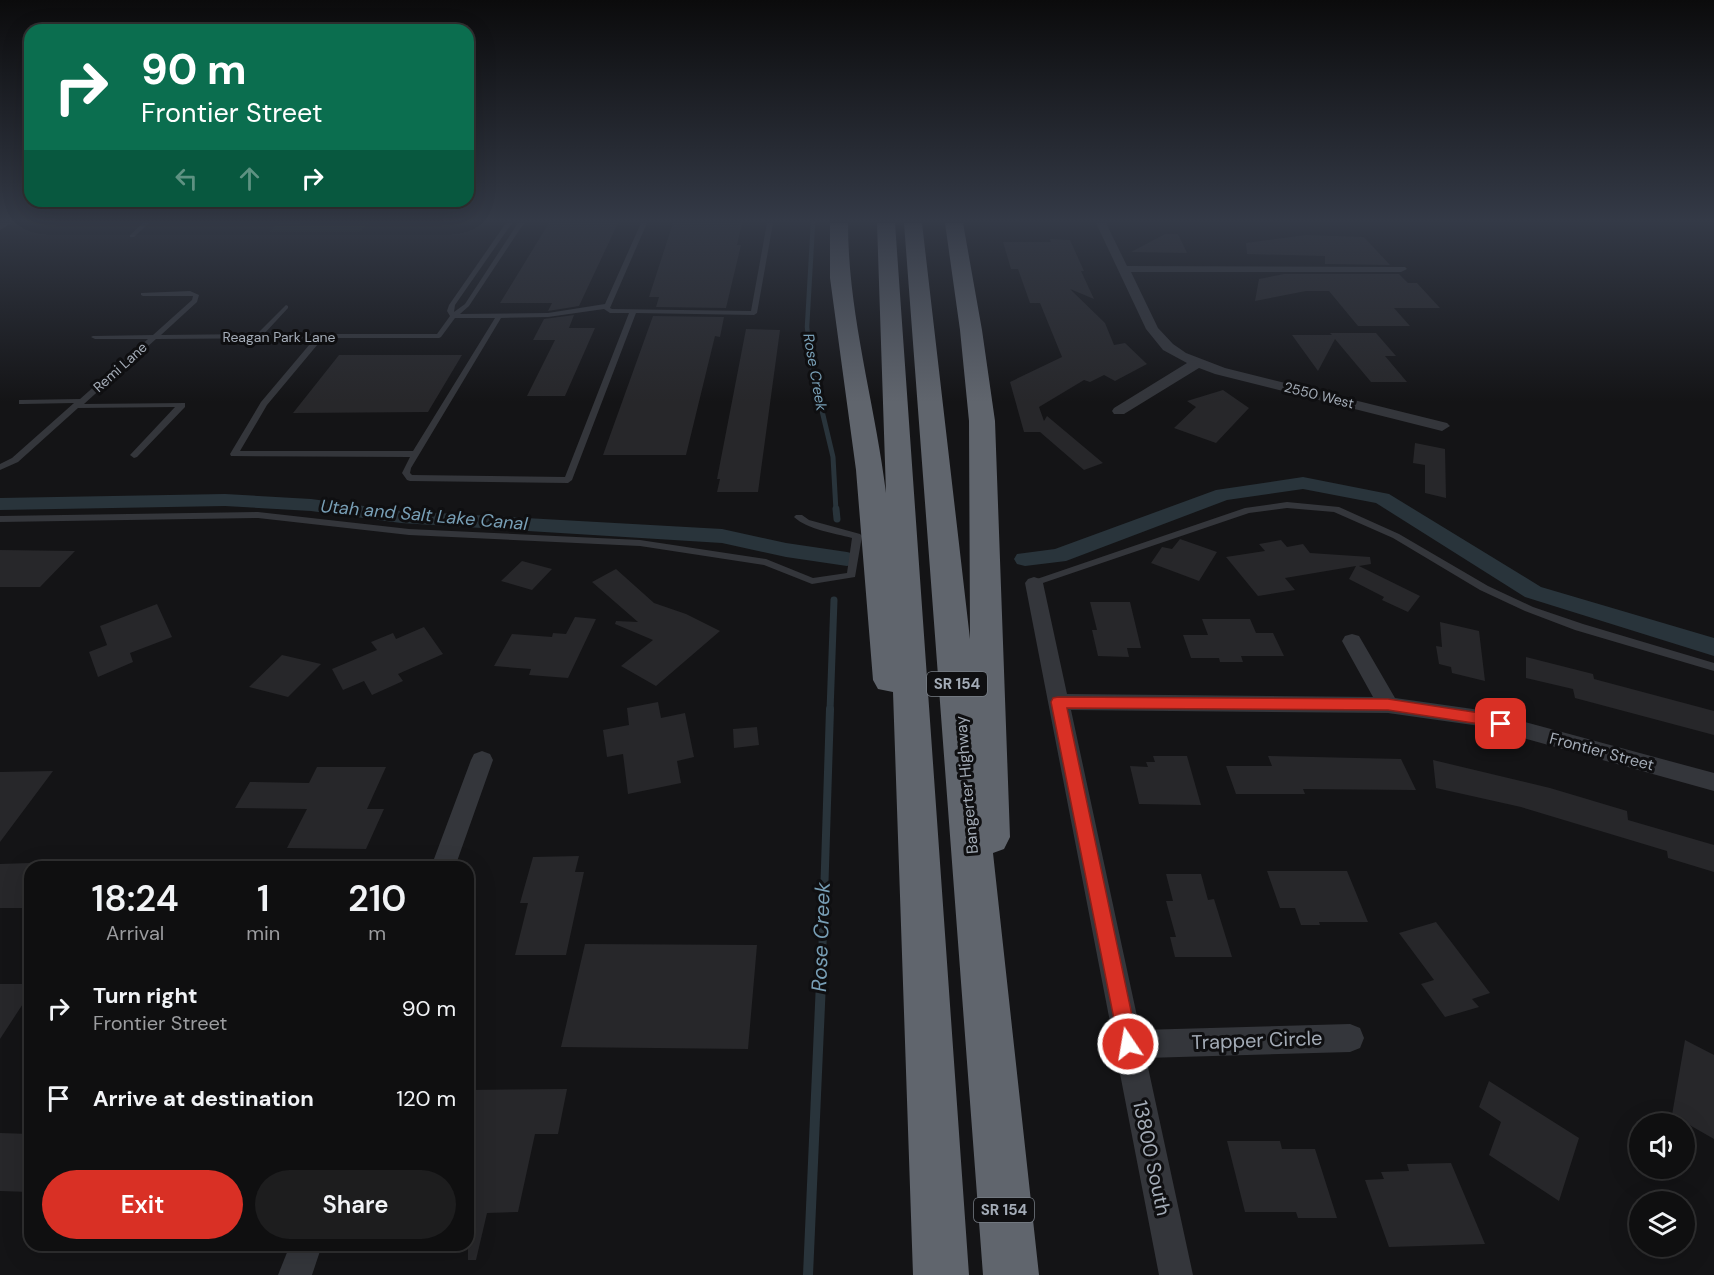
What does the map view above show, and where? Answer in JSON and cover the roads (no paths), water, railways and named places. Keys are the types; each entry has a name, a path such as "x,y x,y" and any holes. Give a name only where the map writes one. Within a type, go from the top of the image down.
{"highway":[{"path":"841,282 871,478 883,624 912,828 923,944"},
{"name":"SR 154","path":"889,282 941,1275"},
{"name":"Bangerter Highway","path":"919,282 1011,1275"},
{"path":"963,282 977,372 984,465 998,1145"}],"street":[{"name":"2550 West","path":"1129,282 1159,338 1174,351 1197,363 1442,426"},
{"path":"1119,411 1197,363"},
{"name":"13800 South","path":"1034,583 1176,1275"},
{"path":"1352,641 1388,705"},
{"name":"Frontier Street","path":"1058,702 1388,705 1480,718 1714,782"},
{"path":"445,861 482,760"},
{"name":"Trapper Circle","path":"1128,1044 1350,1038"},
{"path":"295,1275 304,1251"}],"lane":[{"name":"Reagan Park Lane","path":"453,316 450,311 452,305 468,282"},
{"name":"Reagan Park Lane","path":"94,338 439,336 453,316 467,305 482,282"},
{"path":"618,282 608,306 608,310 614,313 754,313 759,282"},
{"name":"Remi Lane","path":"0,467 15,460 195,301 196,295 190,293 143,294"},
{"path":"453,316 564,314 608,306"},
{"path":"258,337 286,307"},
{"path":"499,316 405,473 414,480 568,480 633,313"},
{"path":"321,336 264,404 234,454 416,454"},
{"path":"22,402 182,405 134,455"},
{"path":"1034,583 1248,510 1287,505 1336,509 1396,536 1484,588 1529,609 1579,627 1714,667"},
{"path":"0,519 258,515 409,532 640,543 766,562 812,581 852,575 857,536 806,522 799,517"}],"waterway":[{"name":"Rose Creek","path":"810,282 807,327 810,351"},
{"name":"Rose Creek","path":"810,350 813,373 833,457 836,511"},
{"name":"Utah and Salt Lake Canal","path":"1025,559 1058,556 1223,494 1303,483 1382,498 1533,592 1714,647"},
{"name":"Utah and Salt Lake Canal","path":"0,504 225,500 311,505 401,517 722,536 786,550 847,559"},
{"name":"Rose Creek","path":"836,509 837,519"},
{"name":"Rose Creek","path":"830,711 834,600"},
{"name":"Rose Creek","path":"822,961 830,709"},
{"name":"Rose Creek","path":"808,1275 822,960"}]}
